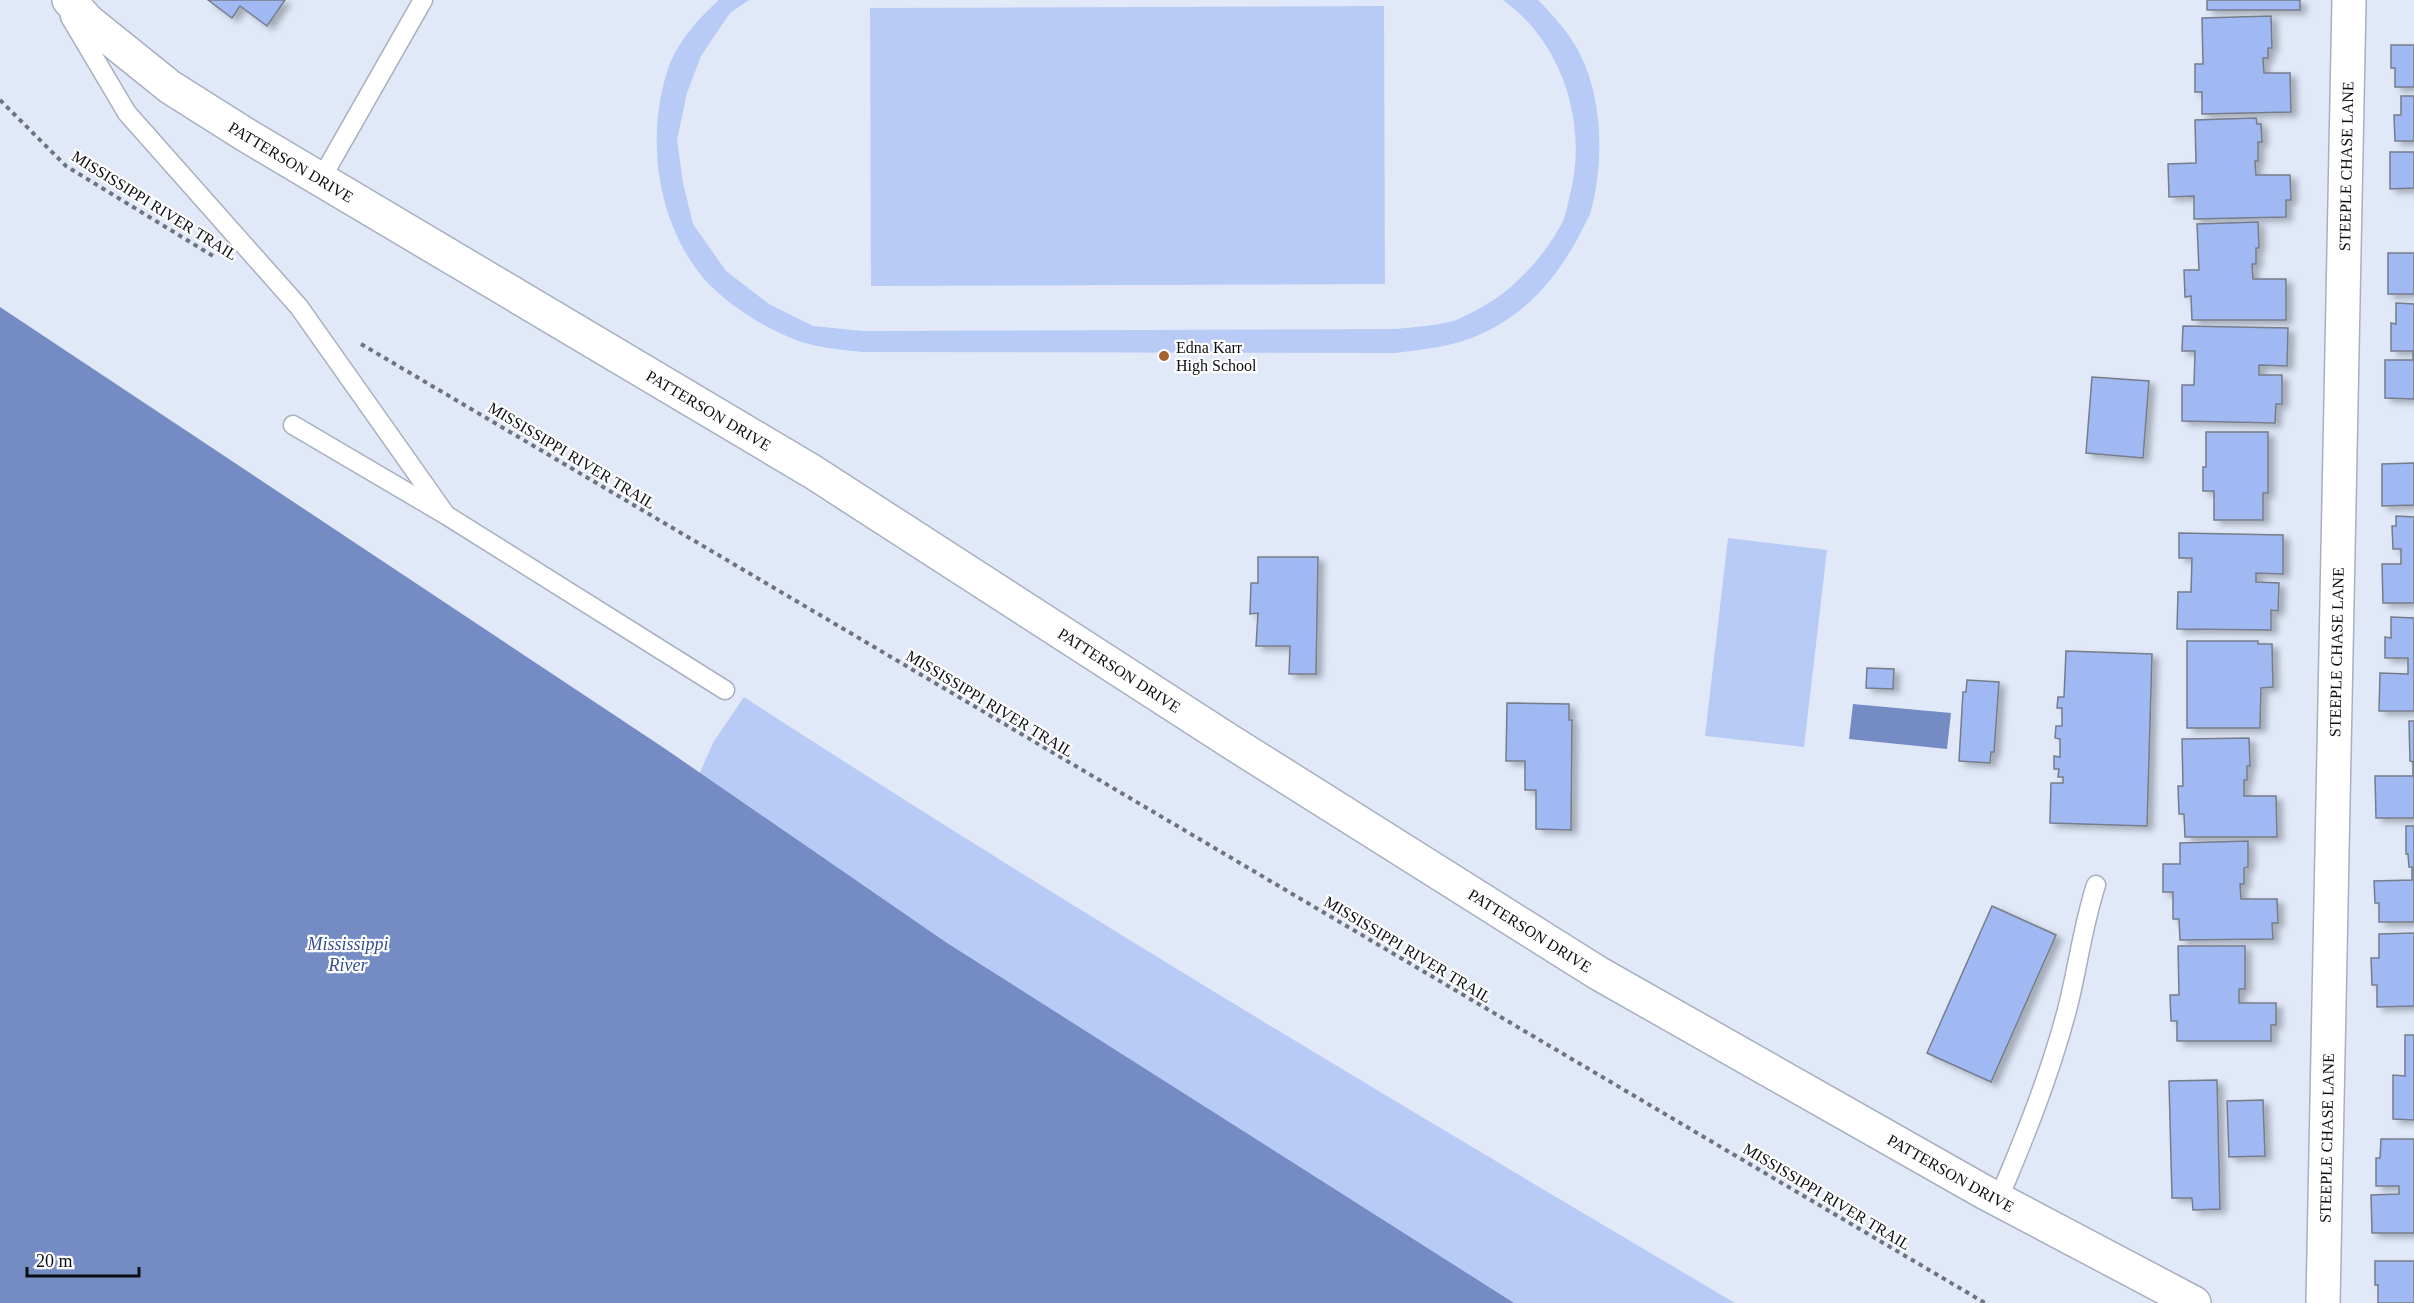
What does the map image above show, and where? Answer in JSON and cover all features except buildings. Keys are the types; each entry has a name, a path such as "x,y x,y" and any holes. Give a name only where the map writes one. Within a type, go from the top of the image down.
{"street":[{"name":"PATTERSON DRIVE","path":"69,0 88,21 170,87 246,135 813,472 1228,740 1598,973 1998,1200 2194,1303"},
{"name":"STEEPLE CHASE LANE","path":"2323,1303 2349,0"}],"lane":[{"path":"60,0 127,112 299,307 446,515"},
{"path":"321,179 423,0"},
{"path":"293,425 446,515 725,690"},
{"path":"1998,1200 2031,1121 2068,1007 2088,908 2096,885"}],"path":[{"name":"MISSISSIPPI RIVER TRAIL","path":"0,99 66,166 216,258"},
{"name":"MISSISSIPPI RIVER TRAIL","path":"360,344 1985,1303"}],"shaded area":[{"path":"719,0 749,0 730,13 701,56 687,93 677,140 683,183 693,224 726,271 769,304 813,326 862,331 1396,329 1450,322 1461,318 1508,289 1543,252 1564,218 1574,172 1576,144 1573,116 1556,63 1542,40 1524,18 1503,0 1538,0 1571,39 1588,72 1599,131 1598,173 1591,211 1555,274 1521,310 1481,334 1458,343 1434,348 1396,353 863,352 813,345 785,336 755,320 715,290 689,258 666,207 657,151 657,123 661,96 668,69 677,49 696,23"},
{"path":"1384,6 1385,284 871,286 870,8"},
{"path":"1728,538 1827,550 1804,747 1705,736"},
{"path":"744,697 1113,930 1735,1303 1450,1303 692,790 714,741"}],"water":[{"name":"Mississippi River","path":"0,307 664,748 947,943 1514,1303 0,1303"},
{"path":"1853,704 1951,713 1947,749 1849,739"}],"place":[{"name":"Edna Karr High School","path":"1164,356"}]}
